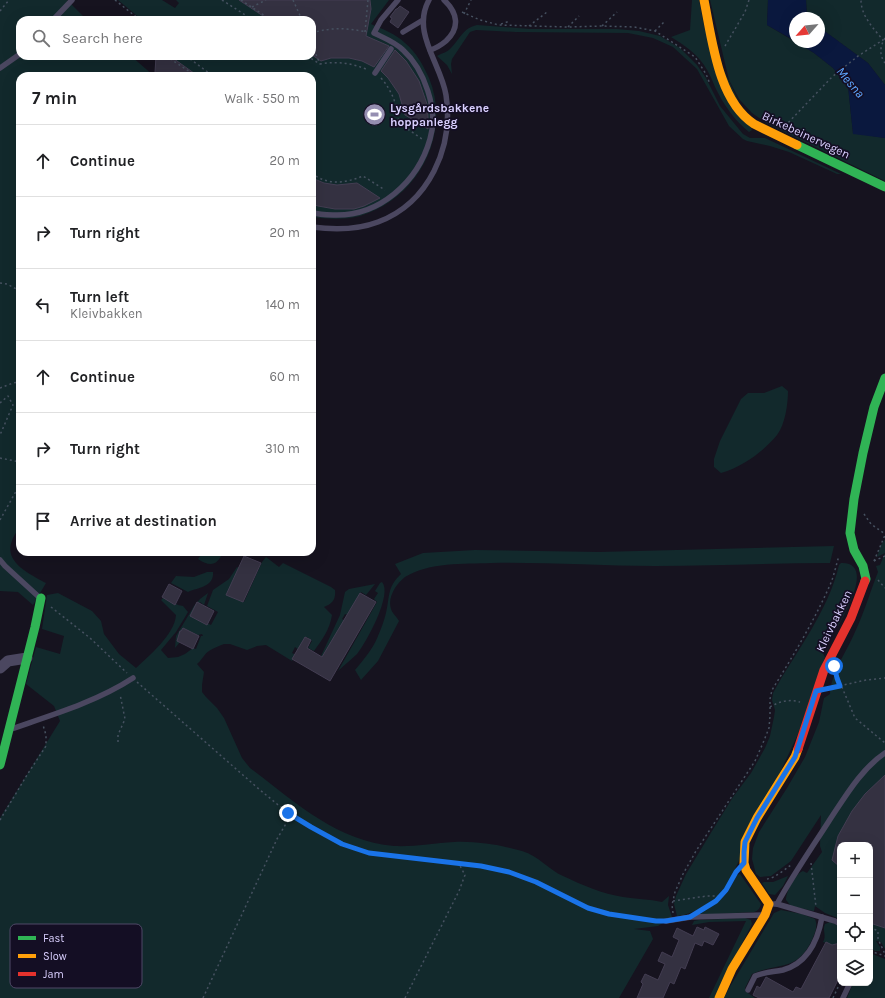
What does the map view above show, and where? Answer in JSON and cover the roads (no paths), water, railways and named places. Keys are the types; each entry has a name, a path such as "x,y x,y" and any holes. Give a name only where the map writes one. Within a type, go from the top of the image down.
{"street":[{"name":"Birkebeinervegen","path":"704,0 720,76 731,101 749,121 885,187"},
{"name":"Kleivbakken","path":"773,904 746,870 744,863 745,842 757,818 795,757 824,670 851,618 866,579 863,566 854,550 850,533 862,454 885,378"},
{"path":"0,765 35,627 40,598"},
{"path":"0,668 8,661 27,658"},
{"path":"719,998 732,969 773,904"}],"lane":[{"path":"57,16 72,0"},
{"path":"316,213 350,215 366,211 388,200 398,191 417,168 431,138 431,102 428,91 414,62 402,49 374,33 381,20 398,0"},
{"path":"316,227 347,229 378,222 396,212 412,200 432,175 441,158 448,122 446,94 430,50 423,20 428,0"},
{"path":"430,50 437,48 448,39 455,30 456,24 453,13 446,1"},
{"path":"403,32 423,20"},
{"path":"375,73 391,49"},
{"path":"0,68 16,57"},
{"path":"0,560 40,598"},
{"path":"9,730 78,705 118,688 132,678"},
{"path":"837,923 820,916 773,904 854,785 877,759 885,753"},
{"path":"666,921 690,917 765,915"},
{"path":"748,990 755,976 763,973 783,970 794,966 803,960 818,936 820,916"},
{"path":"843,998 849,986"}],"water":[{"path":"768,0 806,0 807,12 789,12 789,38 767,25"},
{"name":"Mesna","path":"825,31 868,63 885,85 885,138 853,134 848,86 833,68 806,48 825,48"}],"place":[{"name":"Lysgårdsbakkene hoppanlegg","path":"374,115"}]}
